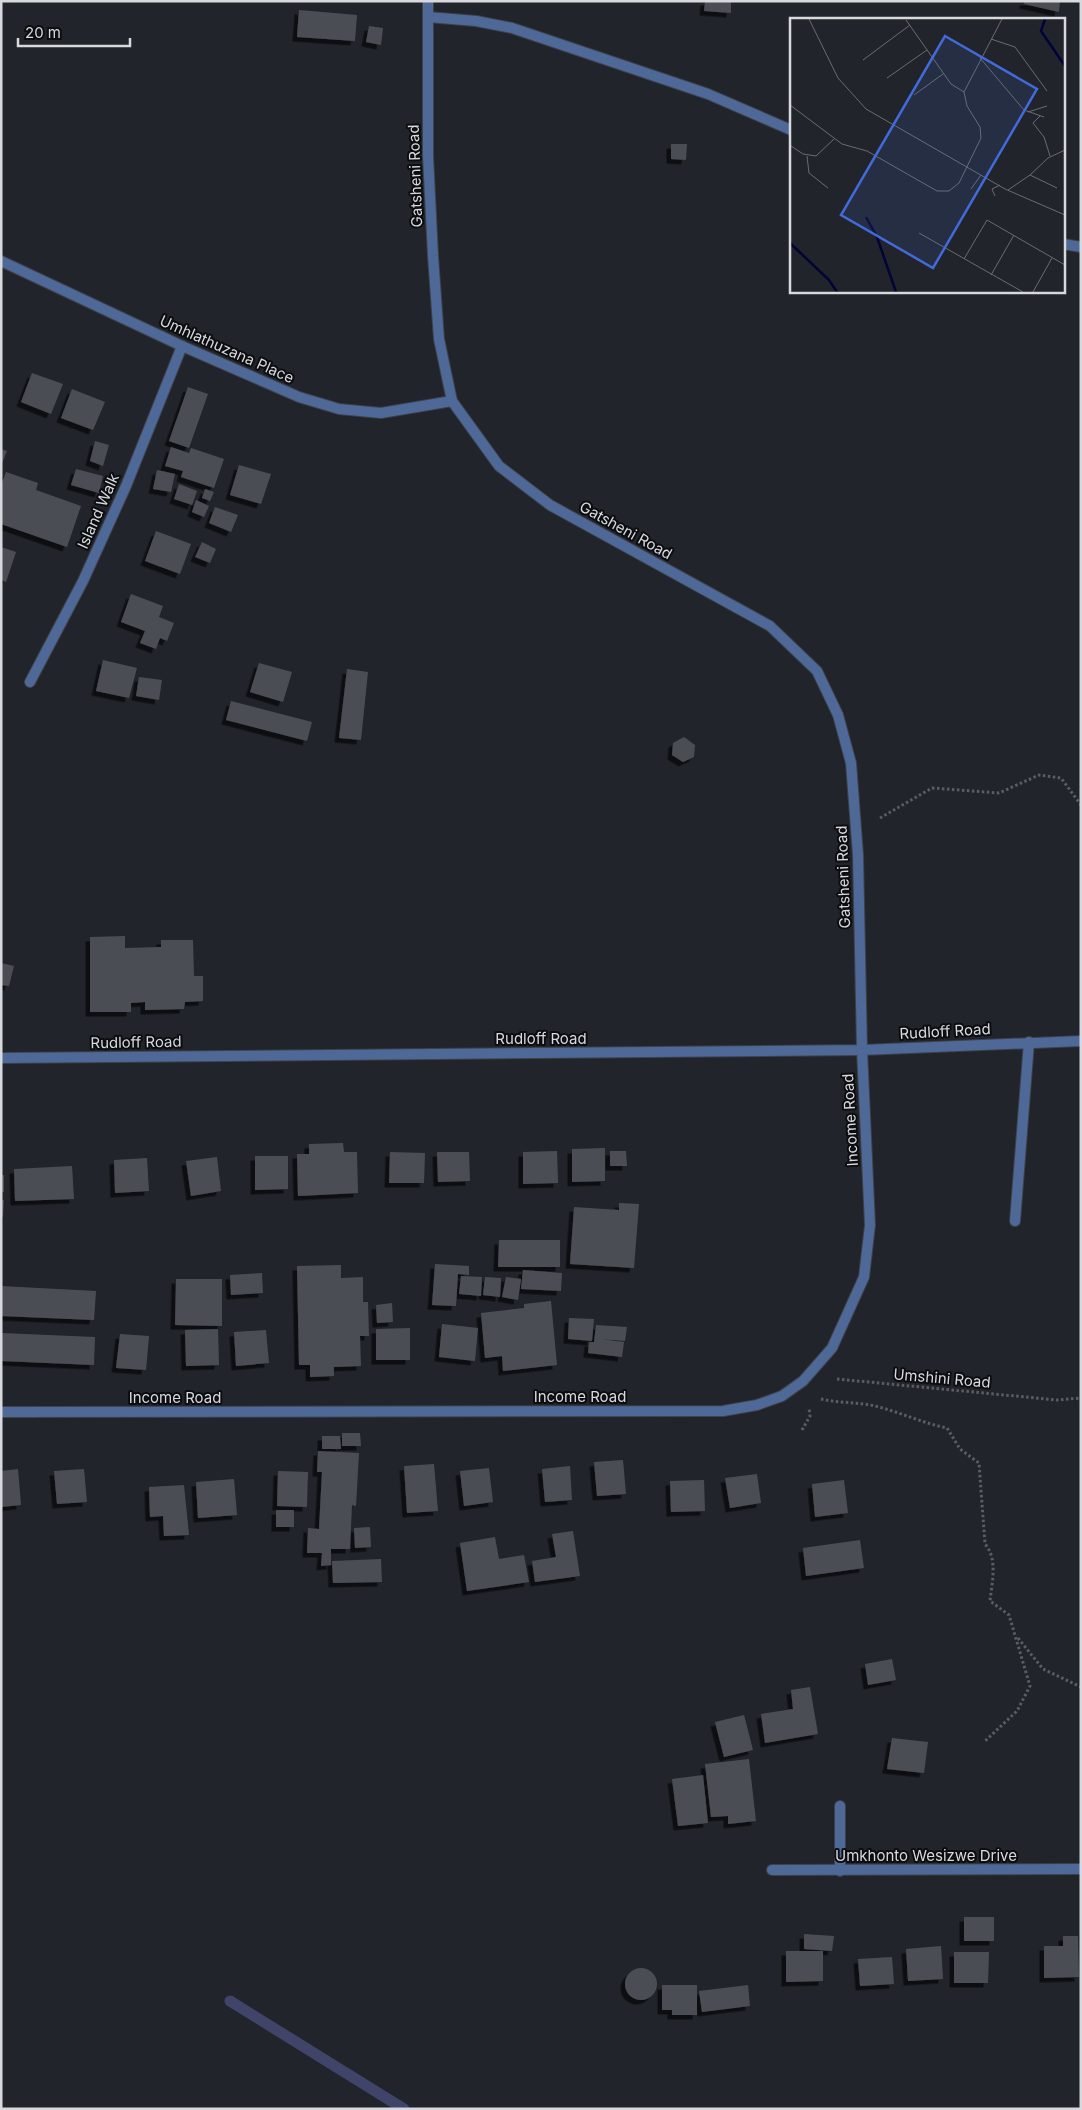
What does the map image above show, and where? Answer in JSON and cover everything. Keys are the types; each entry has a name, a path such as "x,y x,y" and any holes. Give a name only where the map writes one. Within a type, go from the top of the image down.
{"street":[{"name":"Gatsheni Road","path":"428,1 428,156 438,340 452,401 500,466 550,505 770,626 817,671 838,715 851,763 857,831 862,1050"},
{"path":"428,16 476,21 512,28 708,94 790,130"},
{"path":"1064,244 1081,247"},
{"name":"Umhlathuzana Place","path":"1,261 182,346 299,397 339,409 380,413 452,401"},
{"name":"Island Walk","path":"30,682 83,581 122,495 182,346"},
{"name":"Rudloff Road","path":"1,1058 862,1050 1081,1041"},
{"path":"1015,1221 1029,1042"},
{"name":"Income Road","path":"1,1412 723,1411 757,1405 782,1396 803,1381 832,1348 864,1277 870,1225 862,1050"},
{"path":"840,1806 840,1871"},
{"name":"Umkhonto Wesizwe Drive","path":"772,1870 1081,1869"}],"path":[{"path":"857,831 932,788 999,793 1039,775 1061,778 1081,805"},
{"name":"Umshini Road","path":"803,1381 819,1377 1057,1400 1081,1398"},
{"path":"815,1397 829,1401 856,1402 875,1406 894,1411 922,1423 947,1428 960,1449 979,1463 985,1544 991,1551 994,1571 990,1601 1010,1615 1030,1686 1016,1711 984,1742"},
{"path":"802,1430 810,1416 808,1402"},
{"path":"1016,1637 1042,1669 1081,1687"}],"building":[{"path":"705,1 731,1 731,13 704,11"},
{"path":"1024,1 1060,1 1059,12 1024,4"},
{"path":"299,10 357,15 355,41 297,37"},
{"path":"369,26 383,28 381,45 366,42"},
{"path":"671,144 687,144 686,160 671,159"},
{"path":"32,373 63,384 51,414 21,402"},
{"path":"188,387 208,394 189,448 169,441"},
{"path":"72,389 105,402 93,430 61,418"},
{"path":"95,441 109,445 103,466 90,461"},
{"path":"171,447 189,453 191,448 224,459 214,488 181,477 183,471 165,466"},
{"path":"1,449 7,451 1,466"},
{"path":"239,465 271,474 261,504 230,495"},
{"path":"76,469 103,476 99,493 71,485"},
{"path":"157,470 175,474 171,492 153,489"},
{"path":"6,472 38,483 36,490 81,506 67,547 1,524 1,485"},
{"path":"179,484 197,491 192,505 174,499"},
{"path":"205,489 214,492 210,501 202,498"},
{"path":"196,500 209,506 204,517 192,512"},
{"path":"215,507 238,515 231,532 209,523"},
{"path":"156,531 191,544 180,574 145,561"},
{"path":"202,542 216,549 210,563 195,557"},
{"path":"1,547 16,552 6,582 1,580"},
{"path":"131,594 163,606 159,617 174,623 167,641 160,638 156,649 140,643 145,631 121,622"},
{"path":"103,660 137,668 129,698 96,691"},
{"path":"259,663 292,672 283,702 250,692"},
{"path":"347,669 368,672 361,740 339,738"},
{"path":"139,677 162,680 159,700 136,696"},
{"path":"231,701 312,722 307,741 226,720"},
{"path":"684,737 695,745 694,757 683,762 672,755 673,743"},
{"path":"125,936 125,948 161,947 161,940 193,940 194,976 203,976 203,1001 185,1002 184,1009 145,1010 145,1002 131,1003 131,1012 90,1012 90,937"},
{"path":"1,963 14,966 9,986 1,985"},
{"path":"343,1143 344,1152 357,1152 358,1193 298,1196 297,1154 309,1154 309,1144"},
{"path":"605,1148 605,1181 572,1182 572,1149"},
{"path":"557,1151 558,1183 523,1184 523,1152"},
{"path":"610,1151 626,1151 627,1166 610,1166"},
{"path":"390,1152 425,1153 424,1183 389,1183"},
{"path":"437,1152 469,1152 470,1181 438,1182"},
{"path":"255,1156 288,1156 288,1189 255,1190"},
{"path":"217,1157 221,1191 191,1196 186,1161"},
{"path":"147,1158 149,1191 115,1193 114,1160"},
{"path":"72,1166 74,1199 15,1201 14,1169"},
{"path":"1,1175 4,1175 4,1192 1,1192"},
{"path":"1,1200 4,1200 3,1217 1,1217"},
{"path":"619,1203 639,1204 634,1268 570,1264 574,1207 619,1210"},
{"path":"499,1240 560,1240 560,1267 498,1267"},
{"path":"435,1264 469,1266 469,1275 458,1274 456,1306 432,1305"},
{"path":"341,1265 341,1278 363,1277 363,1302 368,1302 369,1336 360,1336 361,1366 334,1367 334,1376 310,1377 310,1365 299,1365 297,1266"},
{"path":"523,1270 562,1273 561,1291 521,1289"},
{"path":"262,1273 263,1293 231,1295 230,1275"},
{"path":"461,1276 482,1277 481,1296 459,1294"},
{"path":"485,1277 501,1278 500,1297 483,1295"},
{"path":"506,1277 521,1279 518,1300 502,1297"},
{"path":"176,1279 222,1279 222,1326 175,1325"},
{"path":"1,1286 96,1291 94,1320 1,1316"},
{"path":"551,1301 557,1365 503,1371 502,1356 485,1358 481,1313 524,1308 524,1304"},
{"path":"392,1303 393,1322 377,1323 376,1305"},
{"path":"569,1318 594,1319 592,1341 568,1339"},
{"path":"442,1324 478,1328 475,1361 439,1357"},
{"path":"596,1325 627,1327 625,1341 601,1339 624,1342 622,1357 588,1353 589,1342 594,1342"},
{"path":"410,1328 410,1360 376,1360 376,1329"},
{"path":"218,1329 219,1365 186,1366 185,1330"},
{"path":"266,1330 269,1363 236,1366 234,1332"},
{"path":"1,1333 95,1337 94,1365 1,1361"},
{"path":"120,1334 149,1336 146,1370 116,1368"},
{"path":"342,1433 360,1433 361,1446 342,1446"},
{"path":"322,1436 340,1436 341,1449 322,1449"},
{"path":"318,1451 359,1453 356,1506 352,1505 350,1549 331,1549 331,1565 321,1566 322,1553 307,1553 308,1528 319,1529 322,1472 317,1472"},
{"path":"623,1460 626,1494 597,1496 594,1462"},
{"path":"434,1464 438,1511 407,1513 404,1466"},
{"path":"570,1466 572,1500 545,1502 542,1469"},
{"path":"489,1468 493,1502 464,1506 460,1471"},
{"path":"18,1469 21,1505 1,1507 1,1471"},
{"path":"84,1469 87,1502 57,1504 54,1471"},
{"path":"278,1471 308,1472 307,1507 277,1506"},
{"path":"757,1474 761,1503 730,1508 725,1478"},
{"path":"234,1479 237,1515 198,1518 196,1482"},
{"path":"704,1480 705,1511 671,1512 670,1481"},
{"path":"844,1480 848,1513 815,1517 812,1484"},
{"path":"184,1485 189,1535 164,1536 163,1516 150,1517 149,1487"},
{"path":"276,1510 294,1510 294,1527 276,1527"},
{"path":"370,1527 371,1547 355,1548 354,1528"},
{"path":"573,1531 580,1576 535,1582 532,1561 556,1557 552,1534"},
{"path":"495,1537 499,1559 524,1555 529,1582 467,1591 460,1543"},
{"path":"860,1540 864,1568 806,1576 803,1548"},
{"path":"381,1559 382,1582 333,1583 332,1561"},
{"path":"892,1659 896,1680 868,1685 865,1664"},
{"path":"810,1687 818,1734 765,1743 761,1714 793,1709 791,1690"},
{"path":"744,1715 753,1750 724,1757 715,1722"},
{"path":"892,1738 928,1742 924,1773 887,1769"},
{"path":"749,1759 756,1821 728,1824 728,1816 711,1817 705,1764"},
{"path":"703,1775 708,1823 678,1826 672,1779"},
{"path":"964,1917 994,1917 994,1941 964,1941"},
{"path":"804,1934 834,1936 832,1951 804,1949"},
{"path":"1063,1936 1078,1936 1079,1977 1044,1978 1044,1946 1063,1946"},
{"path":"941,1946 943,1979 908,1981 906,1949"},
{"path":"786,1951 823,1951 823,1981 786,1982"},
{"path":"954,1952 989,1952 988,1983 954,1983"},
{"path":"892,1957 894,1984 860,1986 858,1959"},
{"path":"641,1968 647,1969 652,1973 656,1978 656,1990 652,1995 647,1999 641,2000 635,1999 630,1995 626,1990 625,1984 626,1978 630,1973 635,1969"},
{"path":"662,1985 697,1985 697,2015 672,2015 672,2010 662,2010"},
{"path":"748,1985 750,2006 702,2012 699,1991"}],"waterway":[{"path":"230,2001 404,2109"}]}
